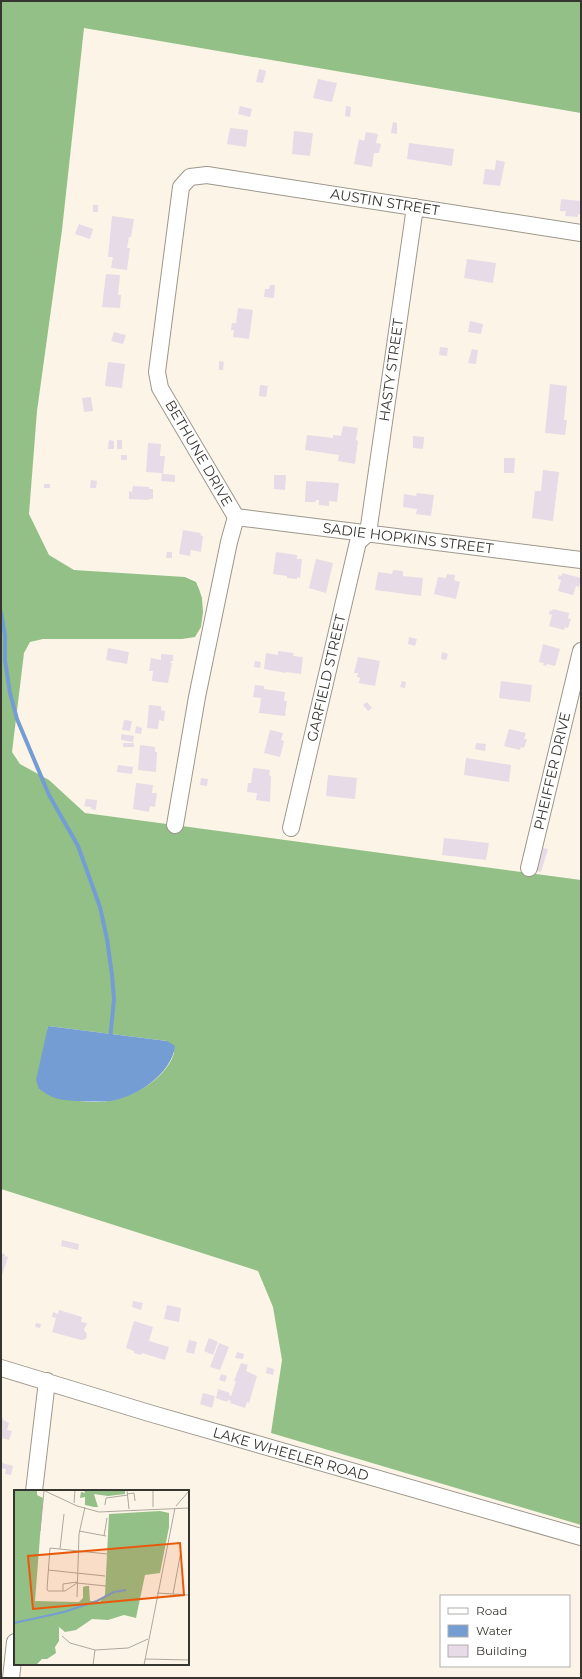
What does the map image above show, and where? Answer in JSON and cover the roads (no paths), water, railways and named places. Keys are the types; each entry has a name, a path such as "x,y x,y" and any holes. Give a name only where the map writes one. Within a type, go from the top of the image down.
{"street":[{"name":"AUSTIN STREET","path":"190,177 207,175 581,233"},
{"name":"BETHUNE DRIVE","path":"175,825 197,697 229,542 236,517 160,388 158,372 181,187 190,177"},
{"name":"HASTY STREET","path":"368,533 415,207"},
{"name":"SADIE HOPKINS STREET","path":"236,517 581,560"},
{"name":"GARFIELD STREET","path":"291,828 358,542 368,533"},
{"name":"PHEIFFER DRIVE","path":"530,868 581,651"},
{"name":"LAKE WHEELER ROAD","path":"1,1368 149,1413 581,1537"},
{"path":"34,1490 47,1381"},
{"path":"10,1678 14,1649"}],"water":[{"path":"48,1026 167,1041 175,1046 172,1056 160,1074 152,1082 132,1095 121,1099 99,1102 67,1100 55,1098 39,1089 36,1080"}],"waterway":[{"path":"1,612 5,635 5,661 10,693 17,719 49,795 78,846 100,907 107,939 114,999 110,1040"}]}
